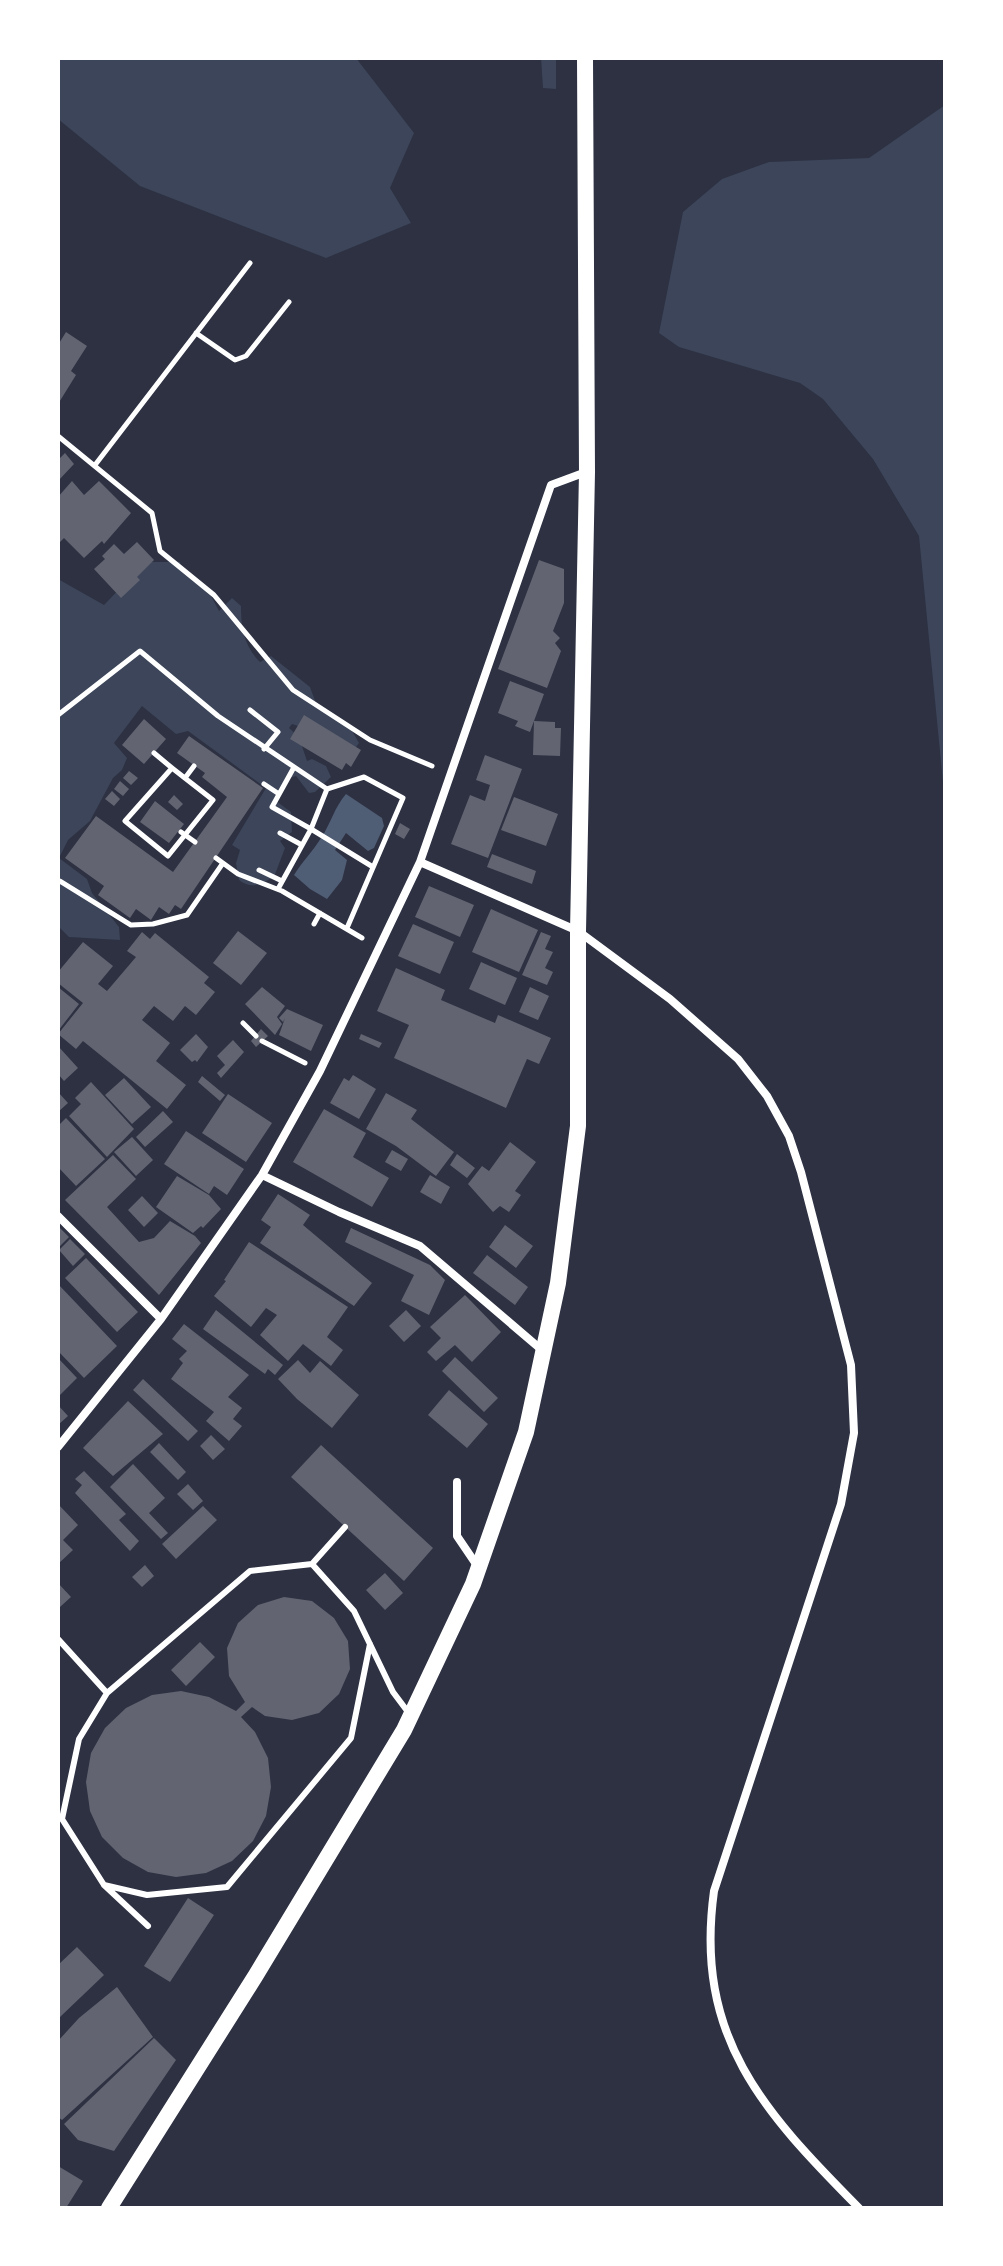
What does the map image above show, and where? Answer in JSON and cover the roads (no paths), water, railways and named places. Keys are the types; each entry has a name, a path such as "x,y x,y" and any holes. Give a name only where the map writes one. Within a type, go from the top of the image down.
{"main road":[{"path":"109,2208 256,1975 411,1716 478,1568 526,1432 558,1283 578,1126 578,931 587,472 585,58"}],"street":[{"path":"58,1447 161,1319 262,1175 320,1071 420,862 551,485 587,472"},
{"path":"420,862 578,931 670,999 738,1059 767,1096 789,1136 801,1172 848,1352 854,1433 841,1504 714,1891 710,1923 713,1987 722,2022 746,2075 782,2127 859,2208"},
{"path":"262,1175 420,1246 543,1351"},
{"path":"58,1216 161,1319"},
{"path":"457,1482 457,1536 478,1568"}],"lane":[{"path":"148,1926 104,1885 60,1818 79,1739 107,1693 250,1571 312,1564 345,1527"},
{"path":"312,1564 354,1611 393,1692 411,1716"},
{"path":"58,1639 107,1693"},
{"path":"104,1885 147,1895 227,1887 351,1738 370,1644"}]}
